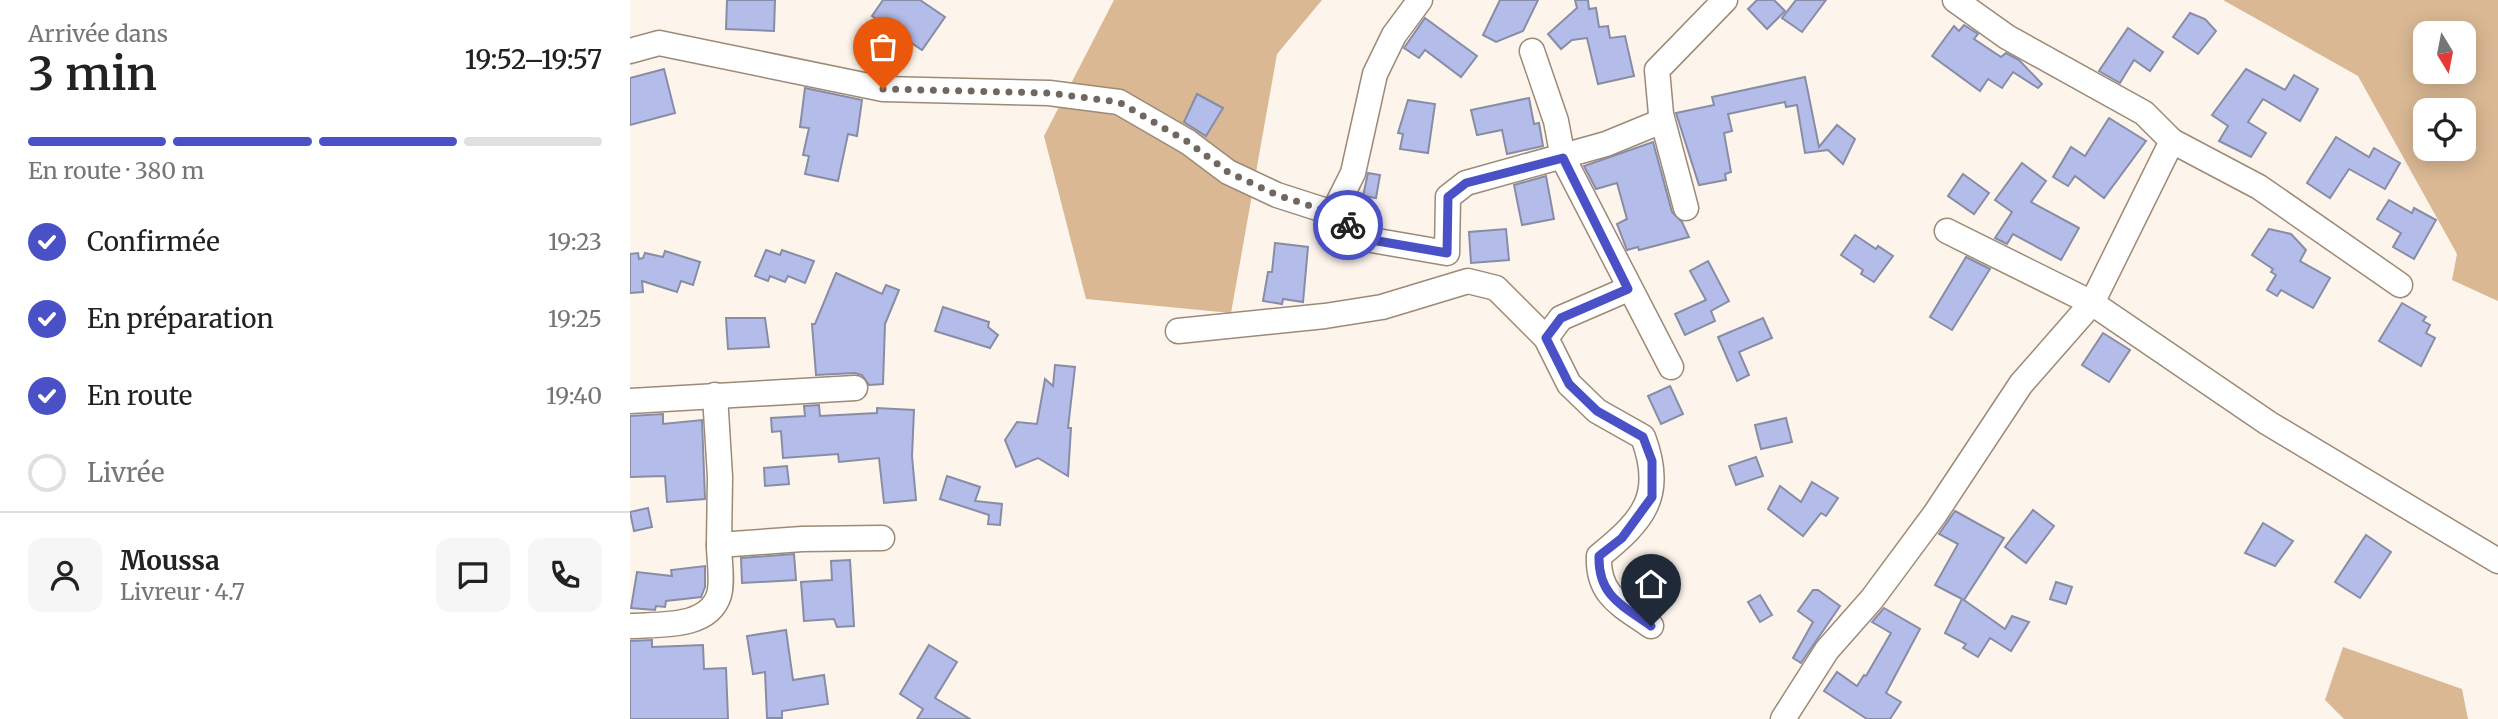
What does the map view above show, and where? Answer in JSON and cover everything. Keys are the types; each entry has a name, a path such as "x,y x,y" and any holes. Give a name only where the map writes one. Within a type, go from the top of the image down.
{"street":[{"path":"1333,213 1353,173 1375,74 1394,35 1420,0"},
{"path":"1686,208 1662,121 1657,70 1725,0"},
{"path":"1955,0 2007,37 2144,113 2172,141 2259,187 2400,285"},
{"path":"630,51 659,43 883,89 1049,93 1119,102 1188,142 1228,172 1277,195 1333,213 1366,239 1447,253 1448,197 1466,183 1606,145 1662,121"},
{"path":"1532,51 1556,121 1563,158 1628,289 1671,367"},
{"path":"1783,719 1828,650 1872,599 1935,514 2021,384 2092,303 2172,141"},
{"path":"1947,231 2092,303 2268,423 2498,561"},
{"path":"1178,331 1325,316 1382,307 1468,281 1496,288 1546,338 1569,384 1597,411 1643,437 1652,461 1652,497 1622,538 1599,556 1599,570 1608,595 1651,626"},
{"path":"1546,338 1561,318 1628,289"},
{"path":"630,401 855,388"},
{"path":"630,626 698,618 711,610 719,594 720,477 715,395"},
{"path":"719,545 802,539 882,538"}],"shaded area":[{"path":"1114,0 1322,0 1277,54 1231,313 1086,299 1044,136"},
{"path":"2223,0 2498,0 2498,301 2452,280 2457,254 2358,76"},
{"path":"2343,647 2462,689 2468,719 2344,719 2325,700"}],"building":[{"path":"727,0 775,0 774,31 726,29"},
{"path":"883,0 920,0 945,17 922,50 872,16"},
{"path":"1500,0 1538,0 1523,31 1496,42 1483,35"},
{"path":"1575,0 1588,0 1589,9 1596,8 1599,27 1608,26 1610,38 1625,36 1634,76 1598,84 1587,38 1572,40 1561,49 1548,34 1577,8"},
{"path":"1757,0 1774,0 1785,11 1767,29 1748,9"},
{"path":"1796,0 1826,0 1802,32 1782,18"},
{"path":"2190,13 2205,19 2216,31 2198,54 2173,37"},
{"path":"1425,18 1477,56 1461,77 1425,50 1419,58 1404,48"},
{"path":"1964,25 1978,34 1974,39 2001,57 2006,53 2019,60 2042,84 2038,88 2013,72 2002,88 1988,79 1980,91 1932,56 1954,26 1959,31"},
{"path":"2128,28 2163,52 2150,71 2134,60 2120,83 2099,71"},
{"path":"664,69 675,113 630,125 630,78"},
{"path":"2246,69 2285,90 2294,75 2318,89 2300,121 2263,99 2248,122 2266,133 2251,157 2219,141 2228,126 2212,115"},
{"path":"1805,77 1819,147 1837,125 1855,139 1843,164 1828,150 1805,153 1797,105 1786,107 1785,102 1728,114 1732,131 1724,133 1731,172 1725,174 1726,180 1699,185 1676,113 1714,105 1712,97"},
{"path":"805,88 862,100 857,136 848,134 838,181 805,174 809,156 803,155 809,128 800,127"},
{"path":"1197,94 1223,108 1206,136 1184,122"},
{"path":"1529,98 1534,124 1539,123 1543,146 1507,154 1502,130 1477,135 1471,110"},
{"path":"1408,100 1435,104 1428,153 1400,149 1403,134 1398,133"},
{"path":"2109,118 2146,141 2104,198 2075,176 2068,186 2053,177 2071,147 2085,156"},
{"path":"2336,137 2369,157 2374,148 2400,163 2385,189 2349,169 2330,198 2307,183"},
{"path":"1653,142 1672,212 1682,222 1689,237 1639,250 1638,247 1627,250 1617,224 1627,219 1617,183 1596,189 1584,166"},
{"path":"2022,163 2046,181 2031,202 2079,228 2061,260 2013,234 2007,244 1995,238 2012,212 1995,200"},
{"path":"1368,173 1380,175 1376,198 1363,196"},
{"path":"1963,174 1989,193 1974,214 1948,196"},
{"path":"1546,176 1554,219 1522,225 1514,185"},
{"path":"2389,200 2412,213 2414,208 2436,220 2414,259 2393,247 2401,233 2377,219"},
{"path":"1506,229 1509,260 1471,263 1469,232"},
{"path":"2269,229 2291,234 2306,250 2300,261 2330,278 2313,308 2281,290 2277,296 2267,290 2276,275 2271,272 2273,269 2252,255"},
{"path":"1855,235 1893,256 1874,282 1861,274 1863,270 1841,255"},
{"path":"1275,243 1308,247 1303,302 1283,299 1282,304 1263,301 1268,272 1272,272"},
{"path":"766,250 780,255 782,250 814,261 805,283 788,276 785,282 770,276 768,281 755,276"},
{"path":"665,251 700,262 693,285 681,281 677,292 642,281 643,292 630,293 630,254 638,253 639,259 643,258 645,253 663,257"},
{"path":"1966,257 1990,269 1952,330 1930,317"},
{"path":"1708,261 1729,301 1711,311 1715,321 1685,335 1675,314 1706,300 1690,271"},
{"path":"836,273 882,294 886,285 899,290 885,324 883,384 869,385 862,375 855,373 816,375 812,324 815,324"},
{"path":"2402,303 2426,317 2423,321 2430,325 2426,333 2435,338 2421,366 2379,341"},
{"path":"943,307 989,322 988,327 998,335 990,348 935,331"},
{"path":"726,318 765,318 769,347 728,349"},
{"path":"1763,318 1772,338 1739,352 1749,375 1737,381 1718,337"},
{"path":"2103,333 2130,350 2109,382 2082,365"},
{"path":"1055,365 1075,367 1068,428 1071,428 1068,476 1038,458 1016,467 1005,440 1017,422 1037,424 1045,379 1053,386"},
{"path":"1670,386 1683,414 1661,424 1648,396"},
{"path":"819,405 820,416 877,413 877,408 914,410 912,456 916,500 884,503 879,458 839,462 838,454 783,458 781,431 772,432 771,418 805,416 804,406"},
{"path":"663,414 663,424 702,420 705,499 667,502 665,476 630,477 630,416"},
{"path":"1786,418 1792,442 1761,449 1755,425"},
{"path":"1756,457 1763,476 1736,485 1729,466"},
{"path":"787,466 789,484 765,486 764,468"},
{"path":"947,476 980,487 975,501 1002,504 1000,525 988,524 989,515 940,499"},
{"path":"1812,482 1838,498 1826,516 1821,513 1803,536 1768,509 1780,486 1801,502"},
{"path":"648,508 652,527 634,531 630,512"},
{"path":"2033,510 2054,526 2026,563 2005,547"},
{"path":"1955,511 2004,538 1964,600 2005,629 2012,616 2029,622 2011,651 1990,638 1978,657 1963,648 1966,644 1945,633 1962,599 1935,585 1958,544 1939,534"},
{"path":"2263,523 2293,541 2275,566 2245,553"},
{"path":"2366,535 2391,552 2360,598 2335,582"},
{"path":"794,554 796,580 742,583 741,558"},
{"path":"850,560 854,626 837,627 834,619 804,621 801,582 832,580 831,561"},
{"path":"705,566 705,587 701,597 666,601 665,607 656,606 655,610 631,608 637,572 672,576 671,570"},
{"path":"2056,582 2072,587 2066,604 2050,599"},
{"path":"1813,590 1818,590 1840,606 1801,663 1793,658 1813,622 1798,611"},
{"path":"1760,595 1772,615 1760,622 1748,602"},
{"path":"1884,608 1920,629 1886,693 1901,702 1890,719 1867,719 1824,691 1837,672 1857,686 1864,675 1866,676 1891,633 1872,622"},
{"path":"786,630 793,680 824,675 828,704 782,711 782,718 767,718 765,672 753,674 747,636"},
{"path":"652,640 652,647 703,645 704,669 726,668 728,719 630,719 630,641"},
{"path":"929,645 957,662 935,698 970,719 917,719 923,709 900,694"}],"way so far":[{"path":"883,89 975,89 1049,93 1119,102 1188,142 1228,172 1277,195 1333,213 1348,225"}],"route":[{"path":"1348,225 1366,239 1447,253 1448,197 1466,183 1563,158 1628,289 1561,318 1546,338 1569,384 1597,411 1643,437 1652,461 1652,497 1622,538 1599,556 1599,570 1608,595 1651,626"}]}
